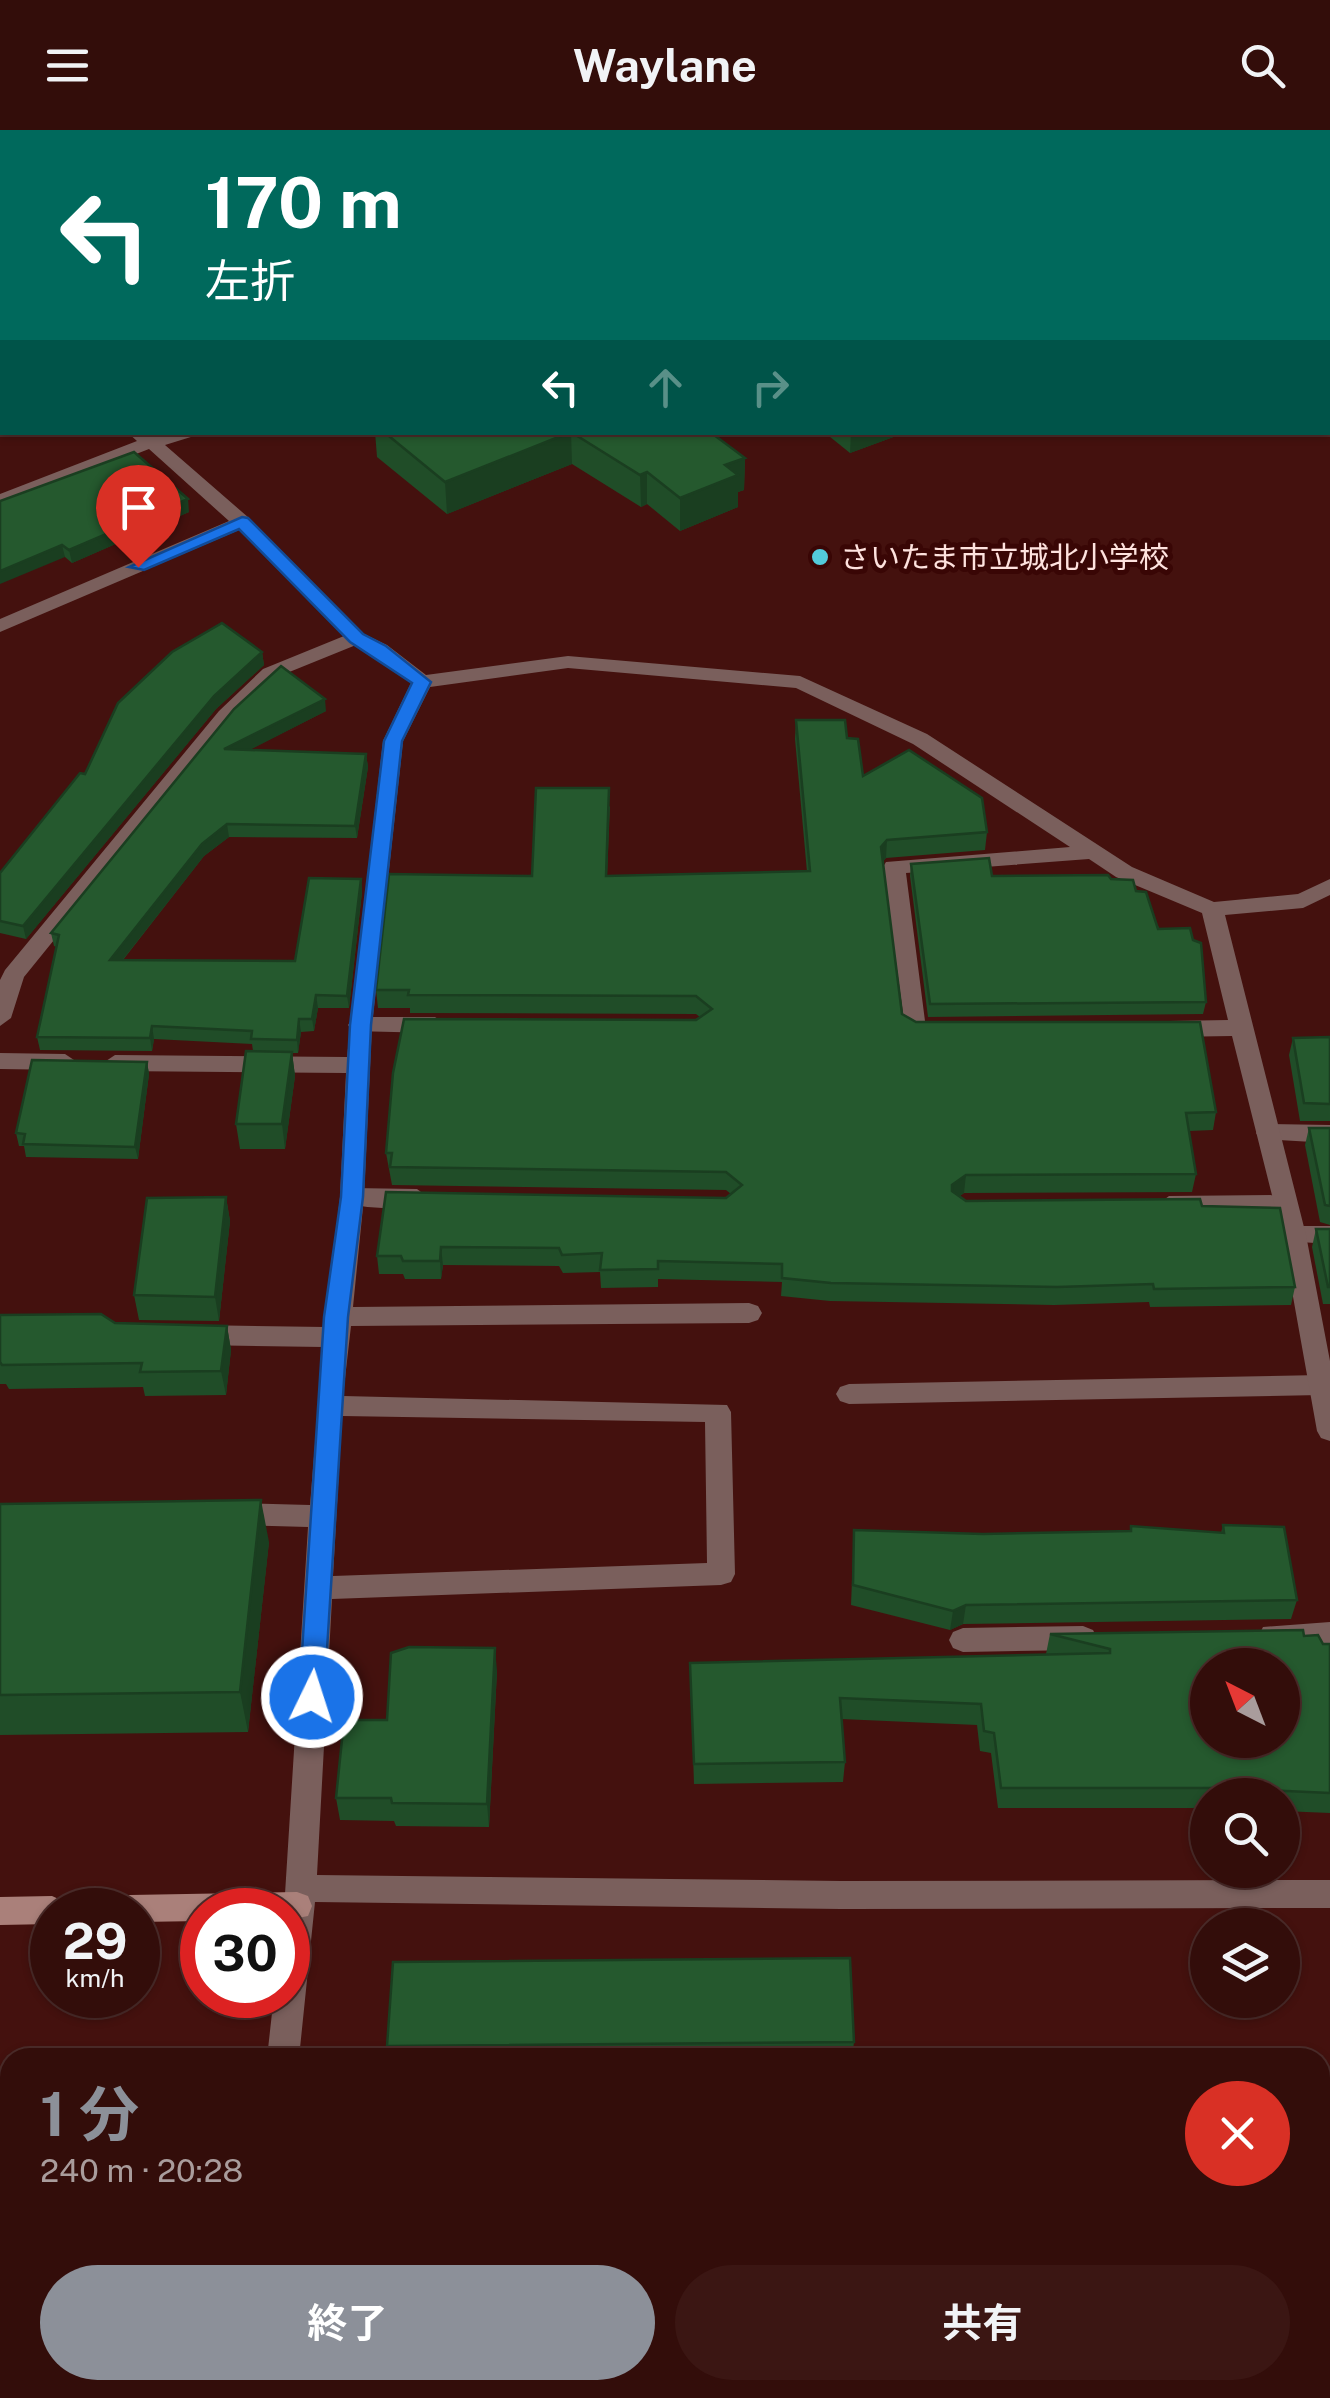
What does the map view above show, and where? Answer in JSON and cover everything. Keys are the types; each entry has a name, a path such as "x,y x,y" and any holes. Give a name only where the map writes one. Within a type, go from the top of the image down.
{"street":[{"path":"0,501 144,437 242,522 357,638 422,682 568,662 800,682 920,739 1124,872 1212,909 1304,901 1330,886"},
{"path":"0,626 242,522"},
{"path":"0,1018 7,974 226,715 270,673 357,638"},
{"path":"300,1888 329,1406 352,1197 360,1025 393,741 422,682"},
{"path":"972,1029 914,1030 894,866 1089,852"},
{"path":"1212,909 1294,1235 1329,1420"},
{"path":"360,1025 459,1025"},
{"path":"1146,1029 1242,1028"},
{"path":"0,1062 358,1065"},
{"path":"1268,1133 1330,1134"},
{"path":"352,1197 450,1198"},
{"path":"1134,1205 1286,1204"},
{"path":"1294,1235 1330,1235"},
{"path":"180,1334 750,1313"},
{"path":"849,1394 1322,1385"},
{"path":"318,1588 721,1574 718,1412 329,1406"},
{"path":"208,1514 322,1516"},
{"path":"1253,1635 1330,1634"},
{"path":"963,1640 1117,1638"},
{"path":"310,1897 1330,1894"},
{"path":"0,1911 30,1910"},
{"path":"284,2048 287,2018"}],"building":[{"path":"388,435 563,435 445,482"},
{"path":"576,435 714,435 745,458 725,465 738,475 680,498 647,472 640,475"},
{"path":"134,452 188,499 69,550 62,545 0,571 0,501"},
{"path":"222,623 262,652 214,696 23,926 0,921 0,873 80,773 85,774 118,703 172,652"},
{"path":"281,666 325,699 224,749 366,754 355,826 227,824 202,844 110,960 295,961 309,878 361,879 347,996 316,995 312,1019 299,1019 297,1040 251,1039 252,1031 152,1026 150,1038 37,1037 59,935 51,933 234,709"},
{"path":"796,720 845,720 847,738 858,739 863,776 909,750 982,798 987,832 887,840 881,847 902,1014 916,1022 1200,1022 1216,1112 1186,1113 1196,1174 966,1175 952,1185 952,1191 966,1201 1200,1199 1202,1206 1280,1208 1295,1287 1154,1289 1153,1284 1057,1287 831,1283 782,1278 782,1264 658,1261 658,1269 600,1270 602,1253 562,1255 559,1248 441,1247 440,1261 377,1256 386,1192 726,1198 742,1185 726,1172 390,1167 392,1153 386,1153 393,1073 404,1019 696,1020 712,1009 696,996 408,995 409,990 376,990 389,874 532,876 536,788 609,788 606,876 810,871"},
{"path":"989,858 992,876 1108,875 1111,879 1133,880 1136,891 1146,892 1158,929 1190,928 1193,940 1201,943 1206,1002 930,1004 911,864"},
{"path":"1330,1037 1330,1104 1304,1103 1293,1038"},
{"path":"246,1051 292,1052 282,1124 236,1124"},
{"path":"32,1060 147,1062 135,1147 23,1144 25,1134 16,1133"},
{"path":"1309,1128 1330,1128 1330,1206 1325,1205"},
{"path":"226,1197 215,1297 134,1295 147,1198"},
{"path":"1316,1229 1330,1229 1330,1287 1328,1287"},
{"path":"101,1314 115,1323 227,1326 221,1371 140,1372 142,1363 0,1362 0,1315"},
{"path":"261,1500 240,1692 0,1695 0,1504"},
{"path":"1223,1525 1284,1527 1297,1600 966,1605 953,1611 853,1585 854,1530 983,1534 1131,1531 1131,1526 1224,1533"},
{"path":"1303,1630 1304,1636 1318,1635 1323,1644 1330,1644 1330,1793 1300,1792 1300,1778 1190,1778 1190,1788 1001,1788 994,1733 984,1731 981,1704 840,1698 845,1762 694,1764 690,1663 1110,1653 1110,1649 1050,1634"},
{"path":"409,1647 495,1648 487,1804 336,1798 344,1720 387,1720 391,1653"},
{"path":"850,1958 854,2042 387,2046 393,1962"}],"place":[{"name":"さいたま市立城北小学校","path":"820,557"}],"route":[{"path":"138,567 242,522 357,638 422,682 393,741 360,1025 352,1197 336,1317 312,1697"}]}
